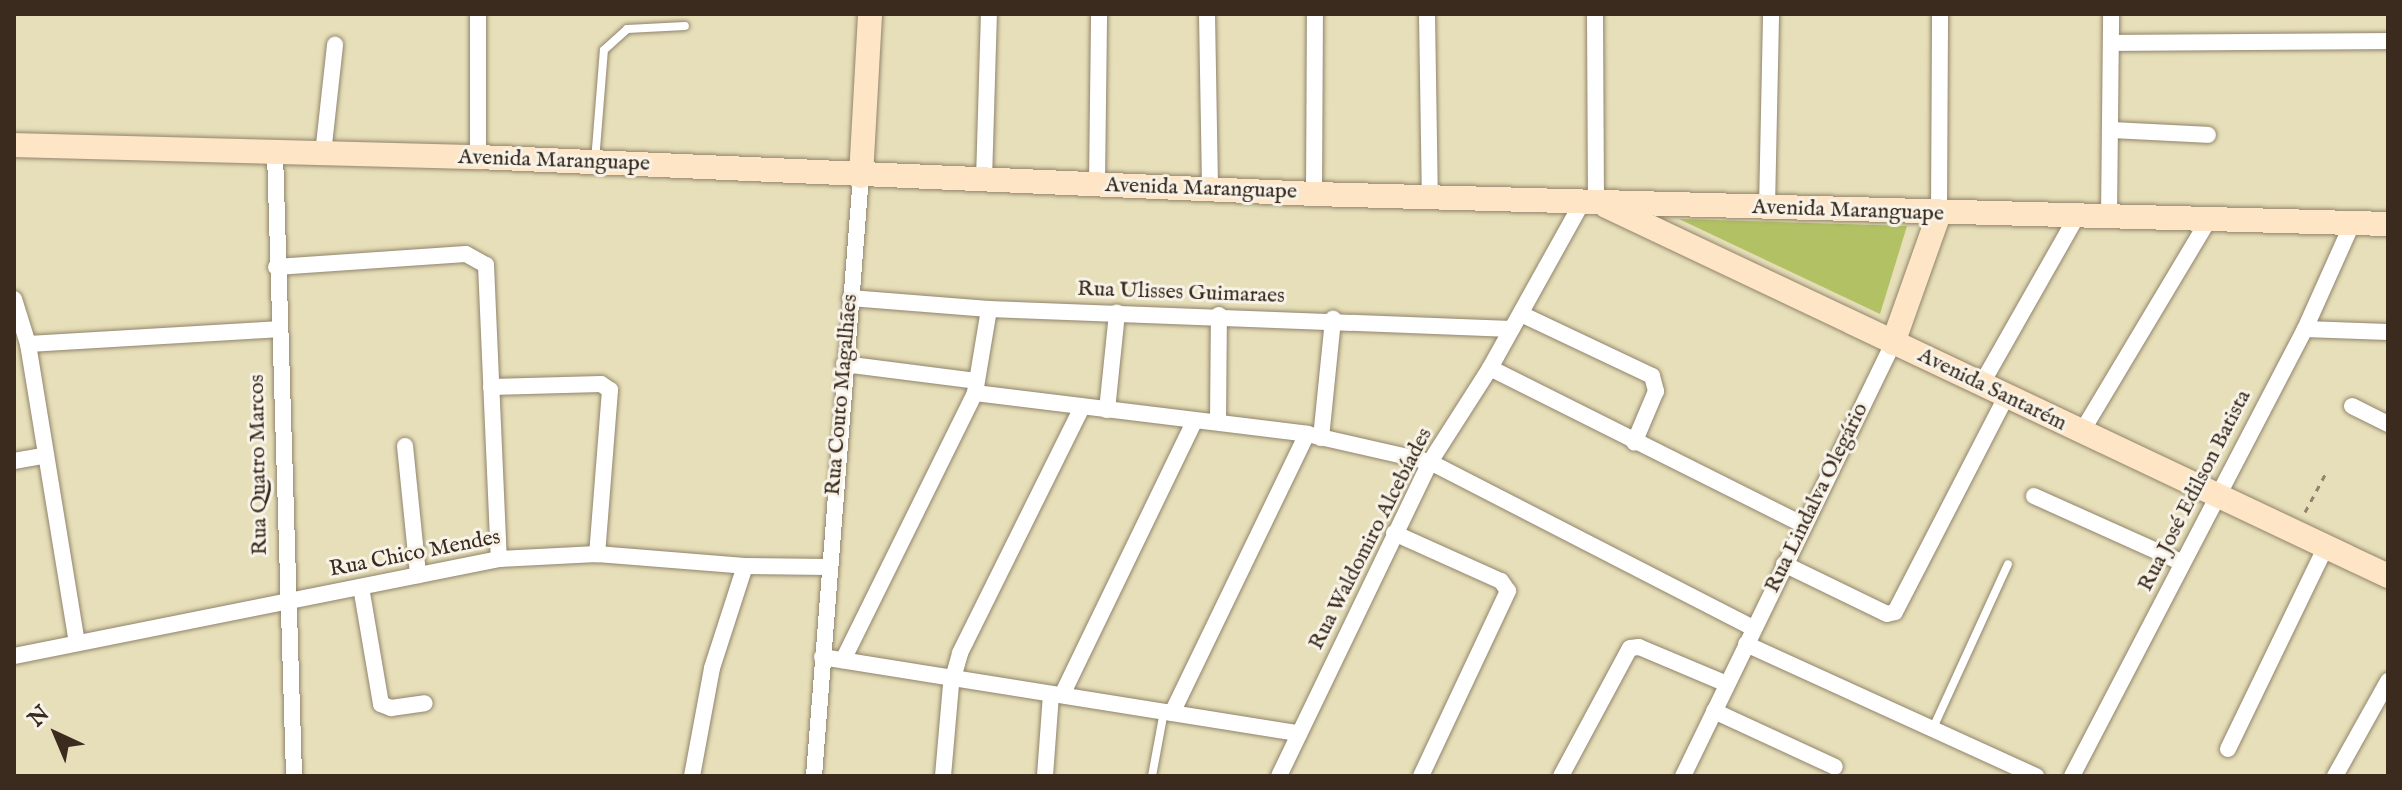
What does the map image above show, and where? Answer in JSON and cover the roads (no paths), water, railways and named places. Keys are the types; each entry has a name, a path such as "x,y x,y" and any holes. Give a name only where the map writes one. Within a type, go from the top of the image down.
{"main road":[{"name":"Rua Couto Magalhães","path":"861,176 870,14"},
{"name":"Avenida Maranguape","path":"14,145 594,161 861,176 1314,194 1939,214 2388,224"},
{"name":"Avenida Santarém","path":"1590,201 2388,576"},
{"name":"Rua Lindalva Olegário","path":"1893,343 1939,214"}],"street":[{"path":"478,14 478,157"},
{"path":"984,180 989,14"},
{"path":"1097,184 1099,14"},
{"path":"1207,14 1210,188"},
{"path":"1314,194 1315,14"},
{"path":"1427,14 1430,197"},
{"path":"1590,201 1595,14"},
{"path":"1767,208 1771,14"},
{"path":"1939,214 1940,14"},
{"path":"2109,217 2111,14"},
{"path":"2111,43 2388,41"},
{"path":"323,154 335,45"},
{"path":"2110,130 2208,135"},
{"name":"Rua Quatro Marcos","path":"275,153 285,602 294,776"},
{"name":"Rua Couto Magalhães","path":"814,776 861,176"},
{"name":"Rua Waldomiro Alcebíades","path":"1279,776 1430,462 1590,201"},
{"path":"1981,385 2077,216"},
{"path":"2081,433 2208,221"},
{"name":"Rua José Edilson Batista","path":"2072,776 2305,329 2352,224"},
{"path":"276,267 474,256 486,265 499,559"},
{"name":"Rua Ulisses Guimaraes","path":"850,298 989,309 1516,321"},
{"path":"14,302 28,344 42,456 77,643"},
{"path":"843,660 976,387 989,309"},
{"path":"1107,410 1117,313"},
{"path":"1218,421 1219,315"},
{"path":"1168,712 1314,436 1333,319"},
{"path":"1516,321 1655,380 1656,391 1634,443"},
{"path":"28,344 278,329"},
{"path":"2305,329 2388,332"},
{"name":"Rua Lindalva Olegário","path":"1683,776 1893,343"},
{"path":"844,364 1082,407 1218,421 1314,436 1430,462 1750,636 1932,729 2036,776"},
{"path":"1490,368 1634,443 1803,525"},
{"path":"491,387 601,384 610,390 597,554"},
{"path":"1784,564 1887,614 1895,612 2006,397"},
{"path":"2352,406 2388,424"},
{"path":"943,776 953,678 969,632 1082,407"},
{"path":"1045,776 1057,694 1195,420"},
{"path":"405,446 418,575"},
{"path":"14,461 42,456"},
{"path":"2034,496 2183,563"},
{"path":"1394,533 1501,581 1508,591 1421,776"},
{"path":"2228,749 2325,548"},
{"name":"Rua Chico Mendes","path":"14,656 499,559 597,554 745,566 829,567"},
{"path":"692,776 712,668 745,566"},
{"path":"361,587 381,704 391,708 425,703"},
{"path":"1561,776 1621,658 1639,647 1727,684"},
{"path":"822,657 1299,733"},
{"path":"2335,776 2388,681"},
{"path":"1714,711 1835,767"}],"lane":[{"path":"594,161 604,50 627,29 685,26"},
{"path":"1932,729 2008,564"},
{"path":"1152,776 1168,712"}]}
